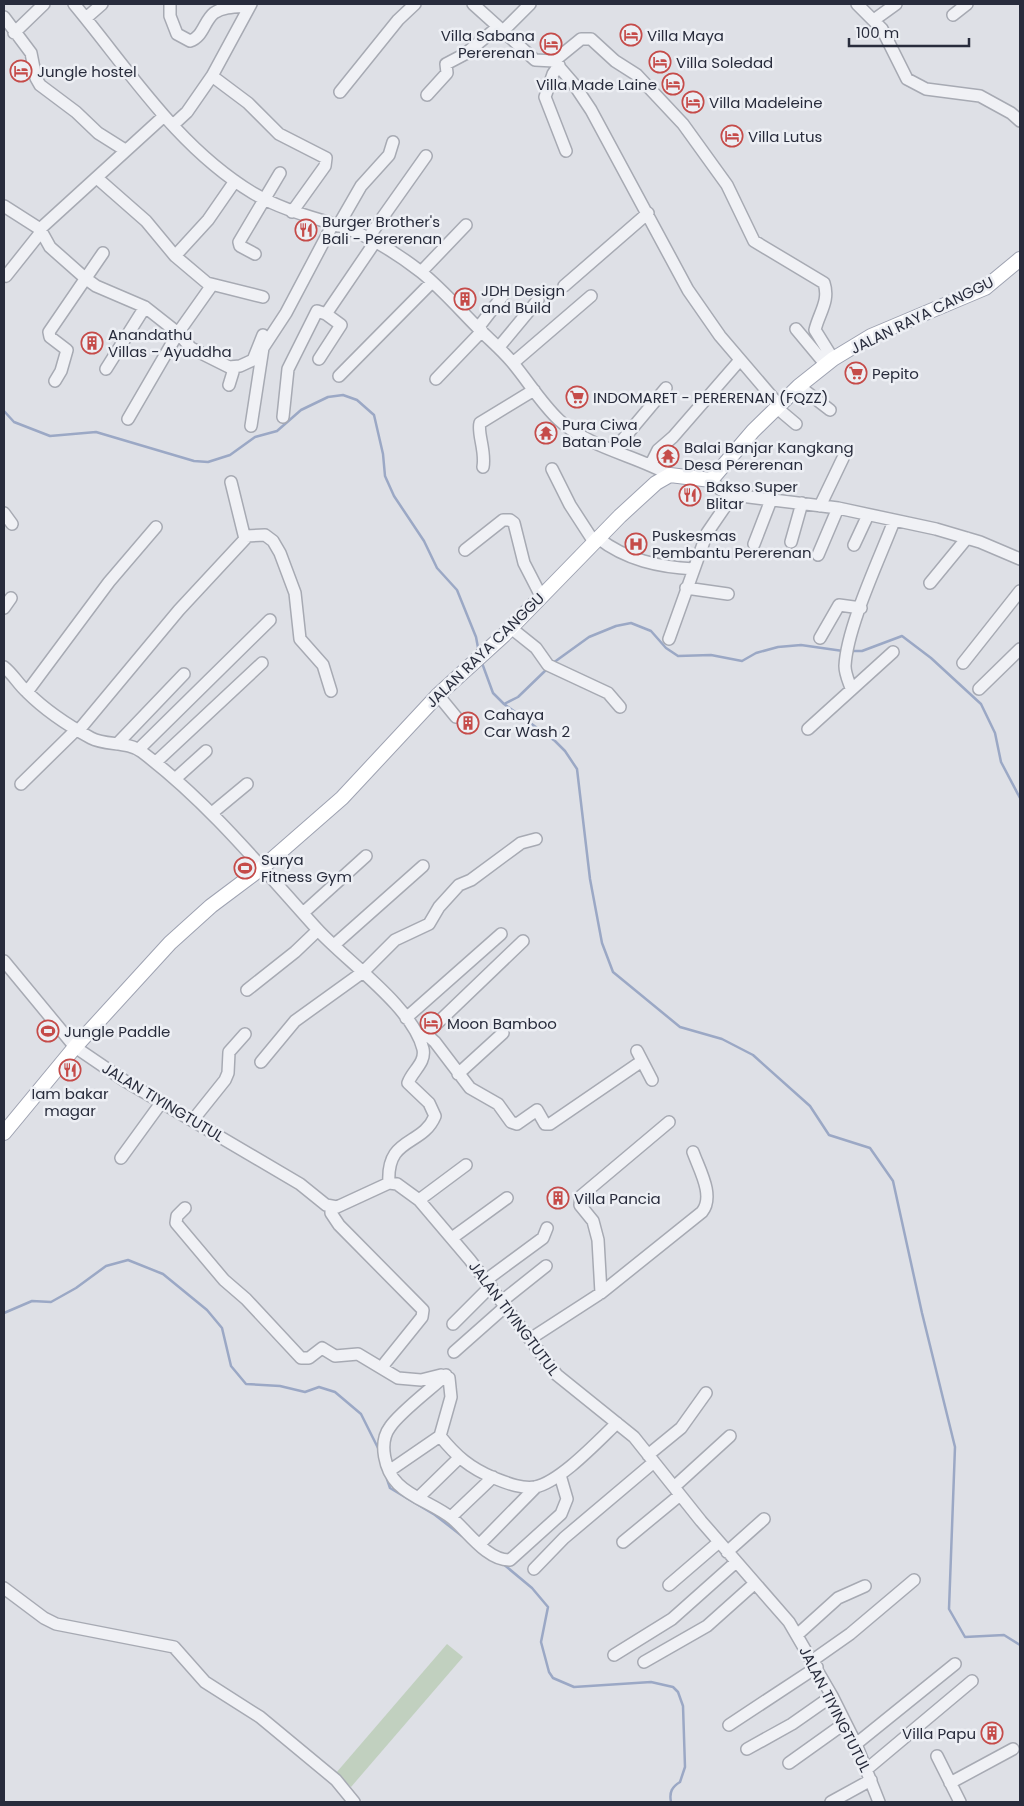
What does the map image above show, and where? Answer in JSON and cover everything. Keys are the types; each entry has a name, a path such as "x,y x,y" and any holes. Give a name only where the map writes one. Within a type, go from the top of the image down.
{"main road":[{"name":"JALAN RAYA CANGGU","path":"711,480 742,442 798,386 829,362 871,336 985,288 1020,259"},
{"name":"JALAN RAYA CANGGU","path":"4,1133 75,1047 170,942 211,906 263,867 342,798 438,695 511,628 596,540 656,483 670,475"},
{"path":"670,475 711,480"}],"street":[{"path":"14,33 44,4"},
{"path":"74,4 130,76 173,126 235,181 266,200 292,212 335,225 372,240 421,272 499,347 558,419 569,428 614,450 648,463 670,475"},
{"path":"86,18 102,4"},
{"path":"170,4 170,16 176,34 190,41 200,34 212,14 229,8 251,5"},
{"path":"340,92 398,20 416,4"},
{"path":"473,4 535,60 556,63 591,110 688,290 740,360 778,407 796,424"},
{"path":"427,95 447,73 446,64 465,54 530,4"},
{"path":"857,4 882,30 907,79 926,89 980,96 1011,113 1020,121"},
{"path":"878,17 896,4"},
{"path":"953,16 967,4"},
{"path":"173,126 187,112 212,76 251,5"},
{"path":"4,16 14,33 32,52 36,78 40,85 76,112 98,133 125,150"},
{"path":"566,151 546,97 556,63 582,39 591,39 615,61 637,74 660,97 706,154 726,185 754,241 824,283 827,291 815,330 829,362"},
{"path":"212,76 248,103 279,134 326,158 325,166 292,212"},
{"path":"4,275 6,276 40,231 125,150 164,116"},
{"path":"252,426 263,348 286,313 335,225 361,186 389,155 393,142"},
{"path":"326,314 426,156"},
{"path":"255,254 240,246 239,242 266,200 280,173"},
{"path":"97,178 146,221 175,256 192,272 212,286 263,297"},
{"path":"175,256 208,220 235,181"},
{"path":"4,206 40,231 50,247 96,286 145,307 178,333 190,348 229,367 233,372 229,385"},
{"path":"564,286 648,213"},
{"path":"421,272 466,224"},
{"path":"55,381 61,371 66,350 50,337 49,332 103,253"},
{"path":"339,376 432,282"},
{"path":"128,419 178,333 212,286"},
{"path":"436,379 480,330 504,294"},
{"path":"513,363 591,296"},
{"path":"499,347 538,300"},
{"path":"106,369 145,307"},
{"path":"283,417 288,369 317,312 326,314 341,325 319,359"},
{"path":"796,329 829,362"},
{"path":"229,367 250,363 263,335"},
{"path":"648,463 740,360"},
{"path":"798,386 830,410"},
{"path":"614,450 666,388"},
{"path":"482,467 483,444 478,430 480,423 534,390"},
{"path":"820,506 843,458"},
{"path":"648,463 656,483"},
{"path":"552,469 570,505 596,540 629,557 666,567 694,569"},
{"path":"711,480 721,490 733,495 838,508 936,529 967,538 1020,559"},
{"path":"21,784 78,729 179,610 244,541 246,536 231,482"},
{"path":"669,638 707,532 733,495"},
{"path":"754,544 771,500"},
{"path":"791,542 802,503"},
{"path":"818,555 838,508"},
{"path":"4,513 12,524"},
{"path":"854,545 868,515"},
{"path":"465,550 503,520 510,520 514,523 524,563 540,596"},
{"path":"851,688 845,667 854,626 894,521"},
{"path":"27,692 109,582 156,528"},
{"path":"246,536 265,535 280,554 295,593 300,639 323,665 331,691"},
{"path":"930,583 967,538"},
{"path":"686,588 728,594"},
{"path":"963,663 1020,591"},
{"path":"820,638 839,605 861,608"},
{"path":"139,749 270,620"},
{"path":"511,628 536,648 548,665 608,693 620,707"},
{"path":"979,689 1020,649"},
{"path":"808,729 851,688 893,652"},
{"path":"156,762 262,663"},
{"path":"4,667 27,692 78,729 100,742 139,749 212,812 318,930 363,972 423,1035 435,1042 470,1088 498,1104 511,1122 516,1124 537,1110 545,1124 550,1124 640,1056 652,1080"},
{"path":"117,744 184,674"},
{"path":"438,695 456,717"},
{"path":"175,780 206,751"},
{"path":"212,812 247,784"},
{"path":"261,1062 295,1021 363,972 395,940 429,924 439,907 459,885 471,880 521,843 536,839"},
{"path":"303,913 366,856"},
{"path":"334,946 423,866"},
{"path":"247,990 295,952 318,930"},
{"path":"406,1018 501,934"},
{"path":"385,1363 422,1317 423,1310 339,1225 331,1213 331,1207 346,1204 379,1185 389,1183 389,1164 392,1157 427,1127 435,1116 429,1103 408,1083 424,1056 423,1035 523,941"},
{"name":"JALAN TIYINGTUTUL","path":"4,961 75,1047 161,1103 300,1184 331,1207"},
{"path":"458,1074 503,1033"},
{"path":"193,1120 225,1080 228,1073 227,1058 229,1052 245,1034"},
{"path":"121,1158 161,1103"},
{"path":"601,1293 598,1240 593,1221 580,1205 581,1196 669,1122"},
{"path":"530,1339 601,1293 707,1206 706,1191 692,1152"},
{"path":"418,1200 466,1165"},
{"name":"JALAN TIYINGTUTUL","path":"389,1183 397,1184 418,1200 452,1238 561,1379 634,1437 727,1552 789,1622 832,1696 856,1744 880,1802"},
{"path":"452,1238 507,1198"},
{"path":"185,1208 177,1216 176,1223 224,1280 246,1299 301,1358 309,1358 322,1348 335,1356 358,1354 398,1378 421,1380 446,1375"},
{"path":"453,1324 488,1283 543,1238 547,1228"},
{"path":"454,1352 546,1266"},
{"path":"389,1471 440,1436 451,1397 451,1382 446,1375"},
{"path":"446,1375 390,1427 385,1443 384,1458 389,1471 398,1484 451,1517 496,1558 510,1560 562,1514 565,1507 566,1489 560,1475"},
{"path":"534,1569 564,1538 681,1428 706,1393"},
{"path":"480,1544 536,1487 560,1475 617,1424"},
{"path":"440,1436 468,1466 520,1486 536,1487"},
{"path":"623,1542 677,1491 730,1436"},
{"path":"419,1497 459,1458"},
{"path":"451,1517 494,1477"},
{"path":"727,1552 764,1519"},
{"path":"669,1585 719,1542"},
{"path":"614,1655 666,1623 736,1562"},
{"path":"730,1725 815,1664 914,1580"},
{"path":"644,1662 707,1626 754,1584"},
{"path":"797,1635 838,1598 865,1586"},
{"path":"4,1588 44,1618 56,1624 174,1647 204,1682 260,1717 336,1780 354,1802"},
{"path":"856,1744 955,1664"},
{"path":"867,1769 972,1681"},
{"path":"747,1748 792,1724 832,1696"},
{"path":"789,1763 845,1723"},
{"path":"950,1783 1013,1749"},
{"path":"937,1756 960,1802"},
{"path":"831,1802 871,1780"}],"green space":[{"path":"447,1644 463,1657 351,1787 336,1773"}],"waterway":[{"path":"4,411 14,422 50,436 96,432 194,461 208,462 230,455 255,437 277,431 301,410 328,397 343,395 357,400 374,415 383,454 385,476 394,496 424,541 437,568 457,590 476,637 479,653"},
{"path":"553,663 589,637 616,626 631,623 651,631 666,648 678,656 711,655 742,661 756,653 778,647 801,645 843,651"},
{"path":"851,651 862,651 902,636 931,658 981,704 995,733 1001,762 1020,798"},
{"path":"482,663 493,693 504,704 555,741 565,751 577,769 590,879 602,943 613,972 680,1027 722,1039 753,1055 810,1106 829,1135 870,1148 893,1181 922,1313 955,1447 949,1609 965,1637 1004,1635 1020,1645"},
{"path":"504,704 518,697 547,669"},
{"path":"4,1313 32,1301 51,1302 76,1288 106,1266 128,1260 163,1274 207,1310 222,1328 231,1366 246,1384 280,1386 305,1392 319,1387 335,1392 361,1414 380,1452"},
{"path":"387,1479 390,1488 435,1515 462,1536"},
{"path":"502,1563 532,1588 548,1607 541,1642 549,1672 553,1678 574,1687 651,1682 673,1687 678,1692 683,1706 685,1767 680,1782 672,1790 670,1795 671,1802"}],"place":[{"name":"Villa Maya","path":"631,35"},
{"name":"Villa Sabana Pererenan","path":"551,44"},
{"name":"Villa Soledad","path":"660,62"},
{"name":"Jungle hostel","path":"21,71"},
{"name":"Villa Made Laine","path":"673,84"},
{"name":"Villa Madeleine","path":"693,102"},
{"name":"Villa Lutus","path":"732,136"},
{"name":"Burger Brother's Bali - Pererenan","path":"306,230"},
{"name":"JDH Design and Build","path":"465,299"},
{"name":"Anandathu Villas - Ayuddha","path":"92,343"},
{"name":"Pepito","path":"856,373"},
{"name":"INDOMARET - PERERENAN (FQZZ)","path":"577,397"},
{"name":"Pura Ciwa Batan Pole","path":"546,433"},
{"name":"Balai Banjar Kangkang Desa Pererenan","path":"668,456"},
{"name":"Bakso Super Blitar","path":"690,495"},
{"name":"Puskesmas Pembantu Pererenan","path":"636,544"},
{"name":"Cahaya Car Wash 2","path":"468,723"},
{"name":"Surya Fitness Gym","path":"245,868"},
{"name":"Moon Bamboo","path":"431,1023"},
{"name":"Jungle Paddle","path":"48,1031"},
{"name":"Iam bakar magar","path":"70,1070"},
{"name":"Villa Pancia","path":"558,1198"},
{"name":"Villa Papu","path":"992,1733"}]}
